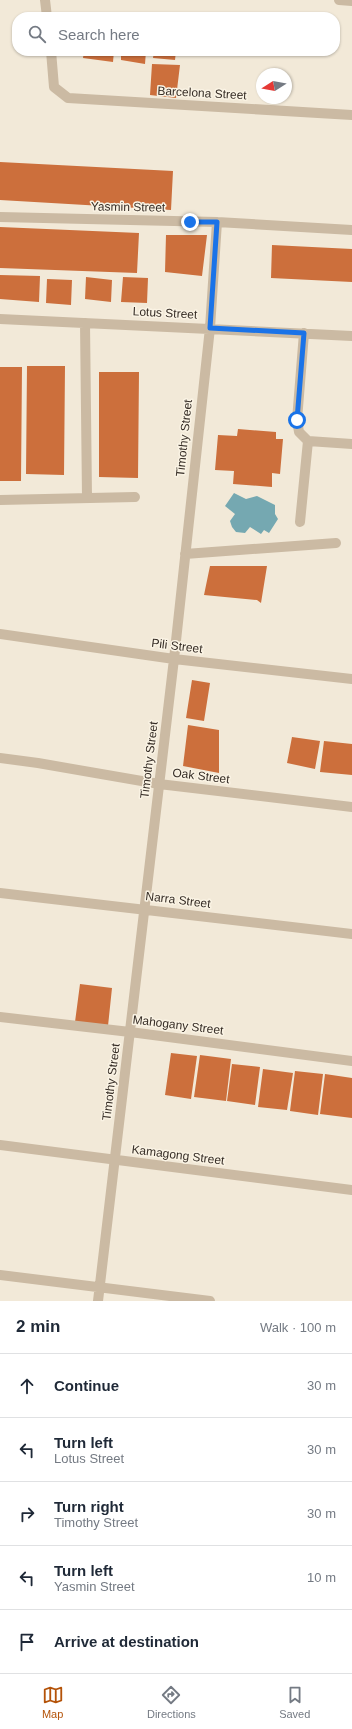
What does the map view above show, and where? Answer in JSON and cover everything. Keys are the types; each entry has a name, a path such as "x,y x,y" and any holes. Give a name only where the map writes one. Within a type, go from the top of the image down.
{"street":[{"path":"45,0 46,12"},
{"path":"339,0 352,1"},
{"name":"Barcelona Street","path":"51,56 54,87 68,98 352,115"},
{"name":"Yasmin Street","path":"0,217 217,222 352,230"},
{"name":"Timothy Street","path":"98,1301 174,659 210,328 217,222"},
{"name":"Lotus Street","path":"0,319 352,336"},
{"path":"85,323 87,497"},
{"path":"304,333 297,420 299,432 308,441 352,444"},
{"path":"300,522 308,441"},
{"path":"0,500 135,497"},
{"path":"185,554 336,543"},
{"name":"Pili Street","path":"0,634 174,659 352,679"},
{"name":"Oak Street","path":"0,758 159,784 352,807"},
{"name":"Narra Street","path":"0,892 352,934"},
{"name":"Mahogany Street","path":"0,1017 130,1032 352,1061"},
{"name":"Kamagong Street","path":"0,1145 352,1190"},
{"path":"0,1275 210,1301"}],"water":[{"path":"234,493 246,499 257,496 275,505 275,514 278,519 269,533 264,530 261,534 250,527 245,533 236,532 230,521 235,514 225,506"}],"building":[{"path":"83,56 114,56 113,62 83,58"},
{"path":"121,56 146,56 145,64 121,60"},
{"path":"153,56 175,56 175,60 153,58"},
{"path":"152,64 180,65 176,98 150,95"},
{"path":"0,162 173,171 171,210 0,200"},
{"path":"0,227 139,233 137,273 0,268"},
{"path":"166,235 207,235 202,276 165,272"},
{"path":"272,245 352,249 352,282 271,278"},
{"path":"0,275 40,276 39,302 0,299"},
{"path":"86,277 112,280 111,302 85,299"},
{"path":"123,277 148,278 147,303 121,302"},
{"path":"47,279 72,280 71,305 46,303"},
{"path":"27,366 65,366 64,475 26,474"},
{"path":"0,367 22,367 21,481 0,481"},
{"path":"99,372 139,372 138,478 99,477"},
{"path":"238,429 276,432 276,439 283,439 280,474 272,473 272,487 233,484 234,471 215,470 218,435 237,436"},
{"path":"210,566 267,566 261,603 257,600 204,595"},
{"path":"192,680 210,683 204,721 186,718"},
{"path":"188,725 219,730 219,773 183,766"},
{"path":"292,737 320,741 315,769 287,763"},
{"path":"324,741 352,744 352,775 320,772"},
{"path":"80,984 112,988 108,1026 75,1022"},
{"path":"171,1053 197,1056 191,1099 165,1095"},
{"path":"200,1055 231,1059 226,1101 194,1097"},
{"path":"232,1064 260,1067 255,1105 227,1101"},
{"path":"263,1069 293,1073 287,1110 258,1107"},
{"path":"295,1071 323,1074 318,1115 290,1111"},
{"path":"325,1074 352,1078 352,1118 320,1114"}],"route":[{"path":"190,222 217,222 210,328 304,333 297,420"}]}
